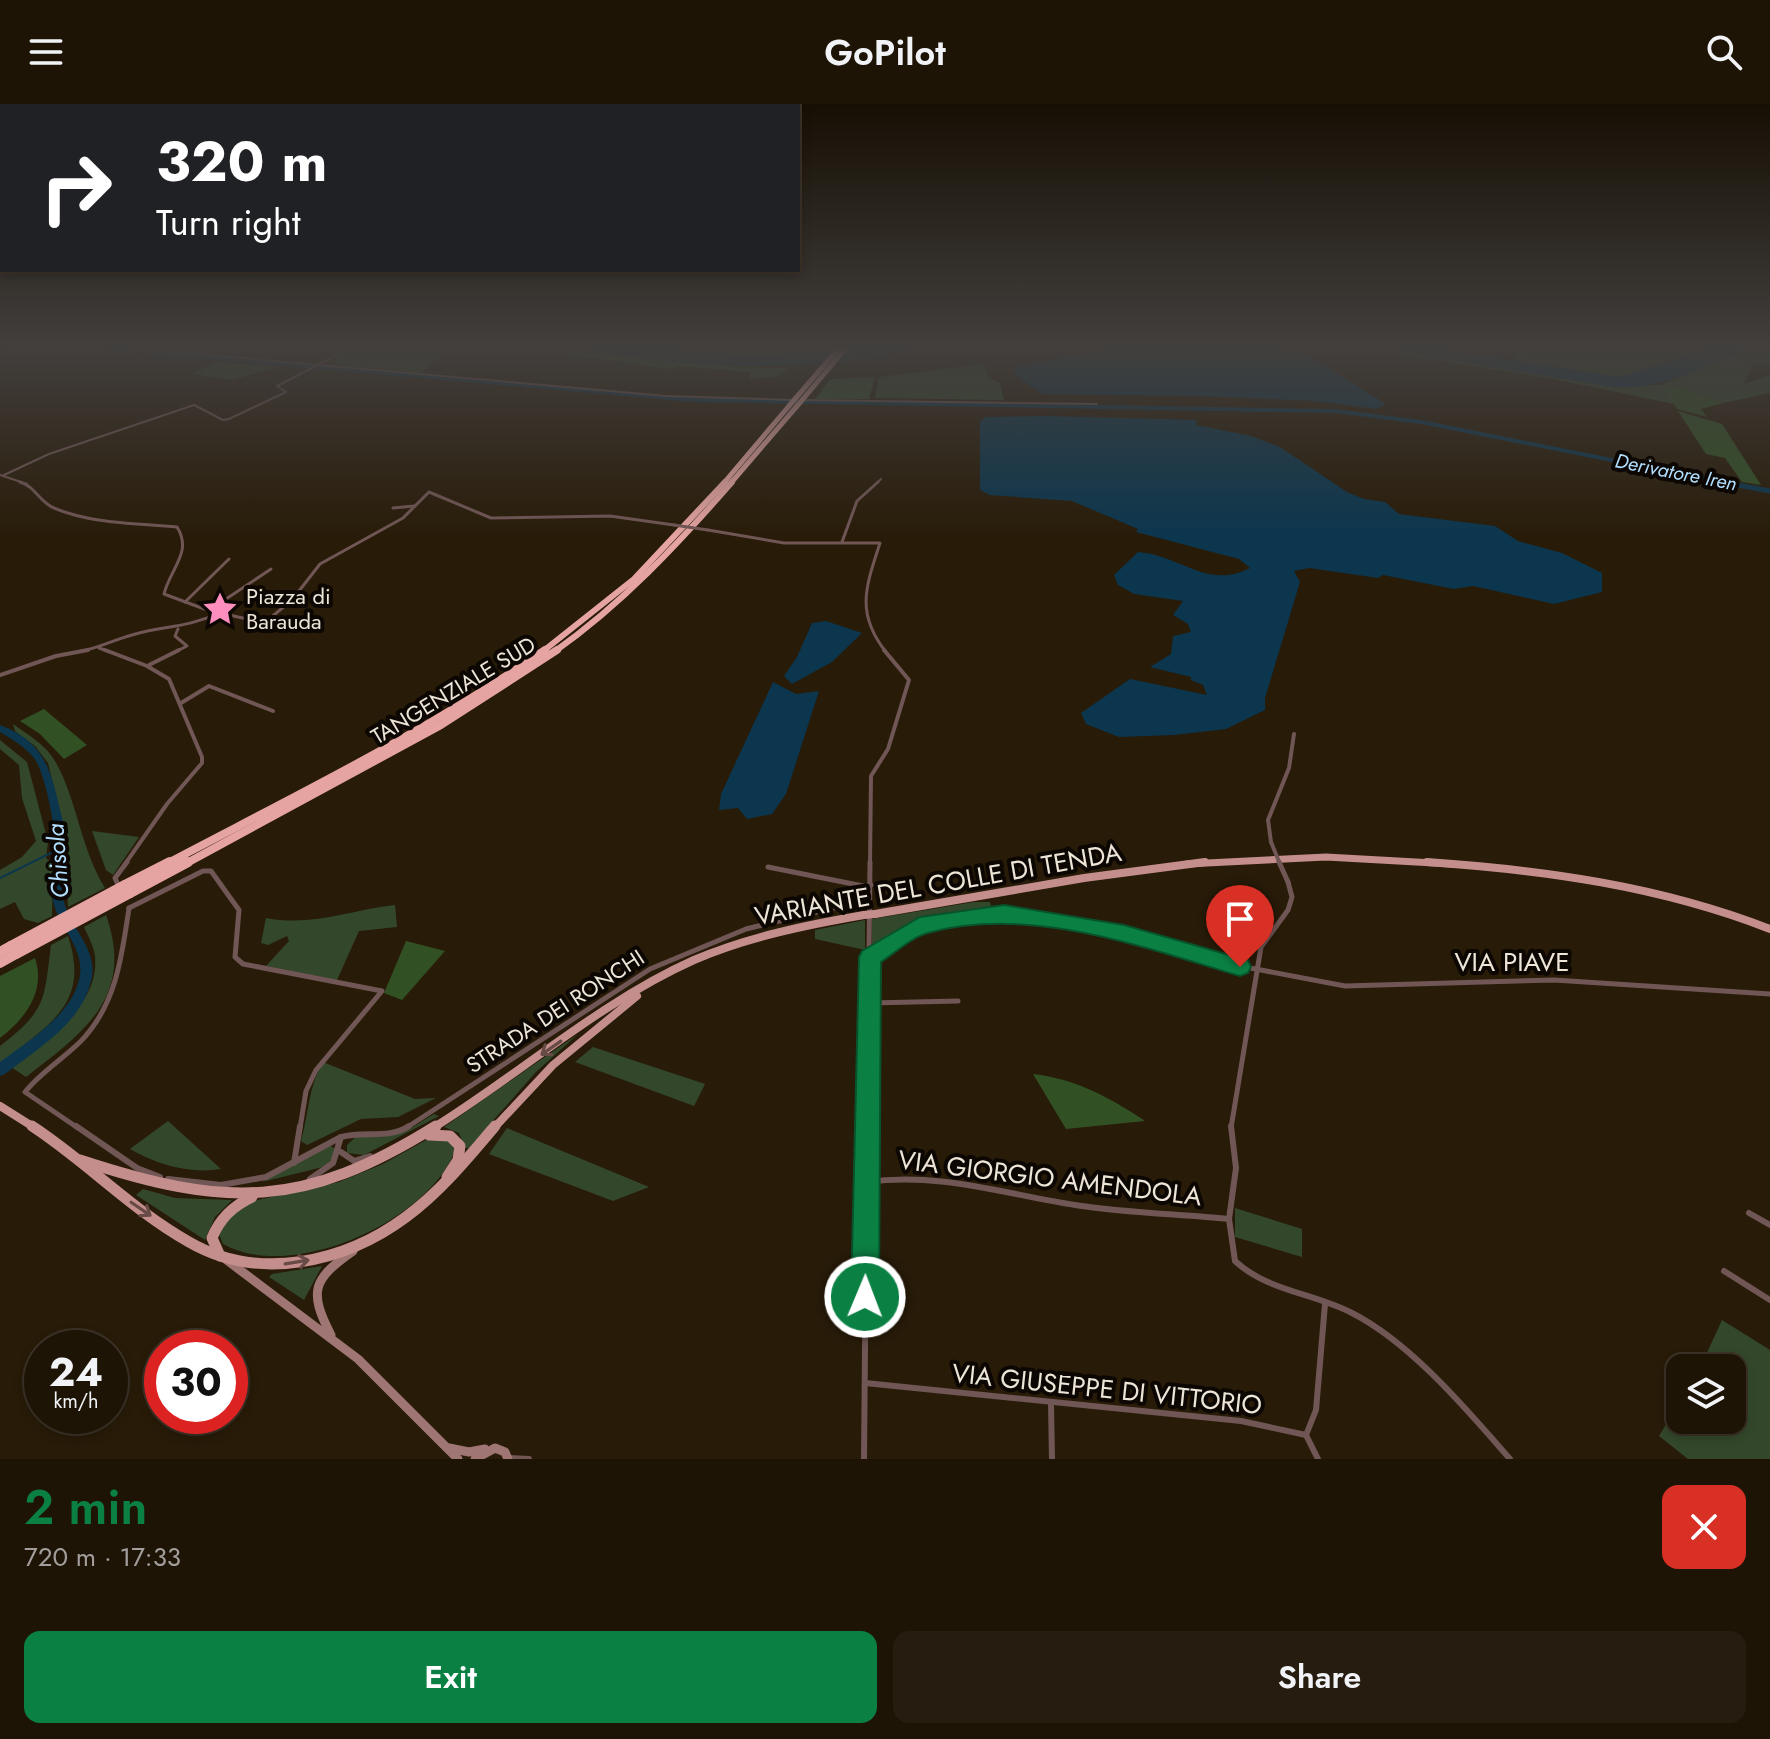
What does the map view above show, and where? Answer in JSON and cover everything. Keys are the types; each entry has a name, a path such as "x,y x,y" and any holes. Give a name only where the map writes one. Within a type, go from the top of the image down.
{"highway":[{"name":"TANGENZIALE SUD","path":"0,963 13,950 441,725 569,642 621,601 674,550 788,411"},
{"name":"TANGENZIALE SUD","path":"0,952 13,950"}],"main road":[{"name":"VARIANTE DEL COLLE DI TENDA","path":"80,1160 142,1180 209,1194 258,1194 301,1186 388,1154 424,1135 664,975 761,936 864,915 1211,860 1325,855 1433,861 1621,885 1711,907 1770,929"},
{"path":"5,1109 80,1160 124,1197 204,1251 222,1258 273,1265 296,1263 364,1244 392,1230 426,1204 527,1090 572,1047 664,975"},
{"path":"424,1135 450,1136 457,1141 461,1153 453,1170 426,1204"},
{"path":"222,1258 212,1238 219,1223 234,1206 258,1194"}],"street":[{"path":"1,475 49,454 176,411"},
{"path":"206,411 223,420 245,411"},
{"path":"1,475 28,484 48,506 75,517 177,527 183,536 185,552 164,594 247,619 269,619 292,600 320,564 403,518 429,492 491,518 610,516 784,543 880,543 863,618 881,649 909,680 888,749 871,776 864,1459"},
{"path":"842,542 857,501 881,479"},
{"path":"393,508 397,505 414,506"},
{"path":"185,602 229,559"},
{"path":"209,610 271,569"},
{"path":"0,675 138,634 178,629 221,612"},
{"path":"147,666 187,646 175,636 178,629"},
{"path":"99,648 147,666 169,679 202,763 167,804 115,878 129,908 119,977 108,1007 80,1042 30,1084 25,1092 120,1158 156,1176 221,1185 266,1177 341,1137 341,1152 331,1168 301,1186"},
{"path":"181,703 209,686 273,711"},
{"path":"1294,734 1289,768 1268,820 1271,842 1292,897 1288,910 1264,938 1256,969 1231,1127 1236,1168 1229,1219 1233,1253 1239,1266 1363,1319 1470,1413 1510,1459"},
{"path":"768,867 863,886"},
{"path":"129,908 203,871 211,871 231,893 243,917 235,957 243,964 382,991 316,1070 306,1091 294,1163"},
{"name":"STRADA DEI RONCHI","path":"341,1137 364,1130 388,1135 400,1132 631,979 670,958 789,916 847,905 863,886 871,885"},
{"name":"VIA PIAVE","path":"870,957 920,925 1004,913 1124,934 1208,960 1345,986 1554,980 1668,990 1770,994"},
{"path":"870,1003 958,1001"},
{"path":"341,1152 354,1161 388,1154"},
{"name":"VIA GIORGIO AMENDOLA","path":"867,1182 889,1178 925,1179 1076,1205 1229,1219"},
{"path":"1749,1213 1770,1225"},
{"path":"333,1338 314,1304 315,1291 328,1271 364,1244"},
{"path":"222,1258 333,1338 458,1459"},
{"path":"1724,1271 1770,1300"},
{"path":"1318,1459 1306,1435 1316,1410 1325,1304"},
{"name":"VIA GIUSEPPE DI VITTORIO","path":"865,1383 1261,1423 1306,1435"},
{"path":"1051,1404 1052,1459"},
{"path":"449,1448 469,1452 500,1449 508,1458 529,1459"},
{"path":"475,1459 488,1449"}],"green space":[{"path":"1678,411 1722,424 1761,485 1742,482 1725,458 1706,454"},
{"path":"1685,411 1703,411 1707,417"},
{"path":"44,709 87,745 64,759 40,734 20,721"},
{"path":"13,724 41,745 55,761 105,888 68,907 63,825 48,763 35,746 15,731"},
{"path":"0,740 27,762 48,842 46,858 53,864 52,916 38,923 24,919 15,902 0,909 0,870 22,857 36,841 22,798 19,765 0,749"},
{"path":"92,831 139,837 113,875 106,870"},
{"path":"990,902 991,906 979,913 911,925 876,950 872,947 872,919"},
{"path":"395,905 397,927 359,931 337,980 266,966 289,941 287,936 268,945 261,943 266,918 315,919"},
{"path":"106,915 113,944 114,969 109,990 99,1010 84,1028 26,1077 11,1067 68,1020 89,991 95,956 84,927"},
{"path":"865,920 865,950 815,939 815,930"},
{"path":"68,936 74,960 74,980 69,997 49,1024 0,1065 0,1046 27,1023 40,1003 47,979 51,945"},
{"path":"406,941 445,951 402,1000 384,993"},
{"path":"35,958 38,970 36,993 18,1022 0,1038 0,976"},
{"path":"578,1034 536,1072 469,1148 465,1148 459,1133 444,1127"},
{"path":"593,1047 705,1084 694,1106 575,1062"},
{"path":"323,1062 415,1099 436,1098 398,1117 361,1119 307,1145 301,1141 312,1091"},
{"path":"1033,1074 1092,1090 1145,1121 1066,1129"},
{"path":"434,1114 439,1116 364,1155 347,1153 347,1145 358,1135 398,1134"},
{"path":"168,1121 221,1169 174,1167 130,1149"},
{"path":"507,1128 649,1187 613,1201 489,1154"},
{"path":"428,1139 451,1141 455,1151 440,1177 417,1201 355,1238 320,1250 285,1256 252,1254 223,1244 219,1234 223,1224 248,1202 339,1182 383,1164"},
{"path":"329,1145 337,1150 327,1166 262,1182"},
{"path":"143,1189 175,1198 232,1200 215,1217 205,1240 136,1195"},
{"path":"1235,1208 1302,1229 1302,1257 1235,1237"},
{"path":"322,1266 304,1300 269,1277 272,1274"},
{"path":"1722,1320 1770,1350 1770,1459 1688,1459 1659,1436 1666,1424 1666,1434 1746,1434 1746,1354 1706,1354"}],"water":[{"path":"986,417 1197,420 1196,425 1251,436 1280,447 1347,492 1364,499 1385,502 1399,514 1495,526 1518,541 1562,553 1602,573 1602,592 1554,604 1473,586 1454,589 1383,575 1378,578 1309,568 1294,571 1300,582 1265,698 1265,710 1226,729 1119,737 1086,724 1081,713 1130,679 1207,695 1203,685 1191,680 1191,677 1150,667 1171,654 1173,636 1191,632 1188,624 1173,615 1183,601 1134,594 1118,585 1114,575 1138,552 1208,574 1235,574 1250,568 1239,559 1136,532 1138,529 1072,501 990,495 980,490 980,422"},
{"path":"826,621 862,633 832,662 792,684 784,676 797,657 812,623"},
{"path":"773,682 796,694 819,691 786,794 772,814 747,819 738,808 719,810 721,794"}],"waterway":[{"name":"Derivatore Iren","path":"1337,411 1421,422 1732,484"},
{"name":"Derivatore Iren","path":"1722,482 1770,491"},
{"name":"Chisola","path":"0,728 30,748 45,770 60,839 57,896 60,909 80,943 87,967 78,999 63,1019 0,1070"},
{"path":"0,878 61,848"}],"place":[{"name":"Piazza di Barauda","path":"220,609"}],"route":[{"path":"865,1297 870,957 920,925 1004,913 1124,934 1240,967"}]}
